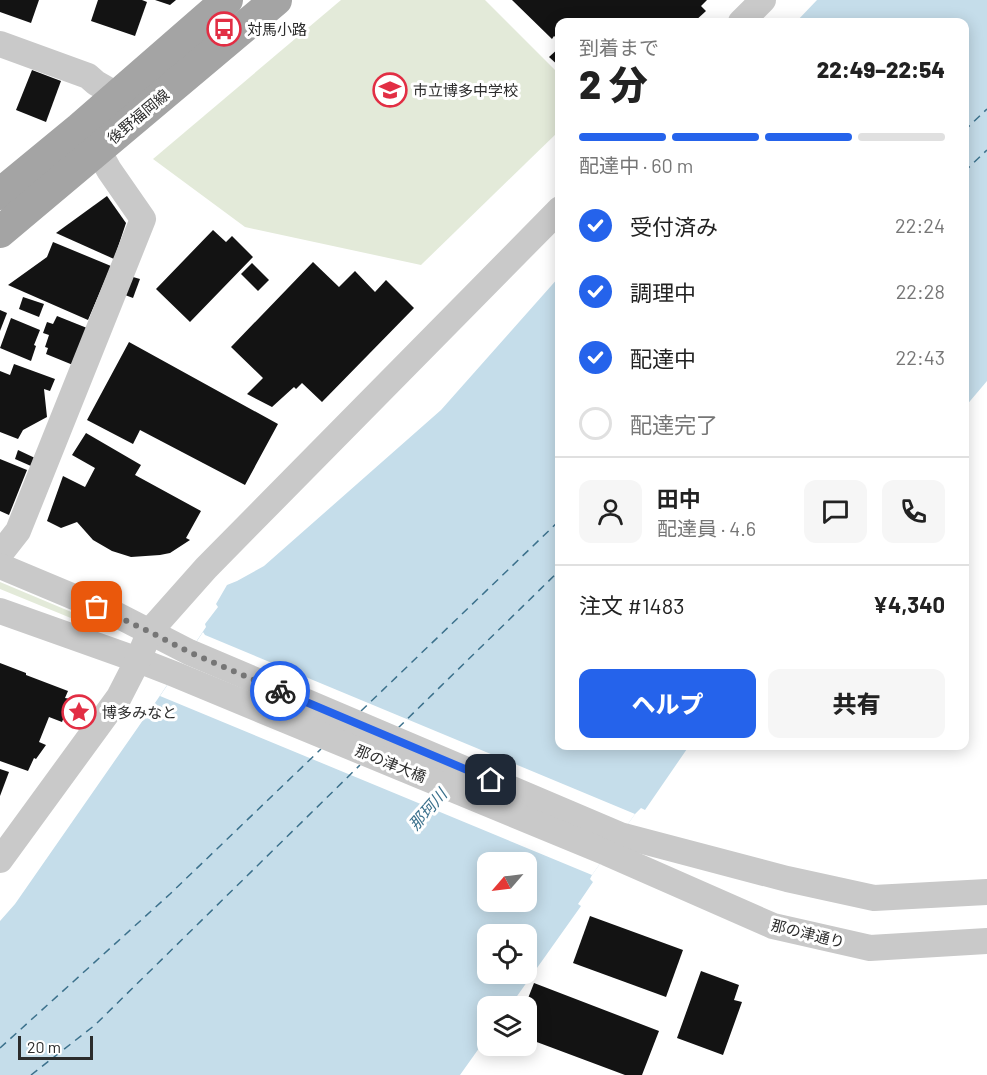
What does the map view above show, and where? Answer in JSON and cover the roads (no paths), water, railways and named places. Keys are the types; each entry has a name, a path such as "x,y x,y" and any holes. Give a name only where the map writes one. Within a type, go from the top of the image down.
{"main road":[{"name":"後野福岡線","path":"0,232 89,139 117,95 227,0"},
{"name":"後野福岡線","path":"0,194 89,139 276,0"}],"street":[{"path":"745,18 763,0"},
{"path":"0,44 88,76 117,95"},
{"path":"0,554 18,531 143,219 89,139"},
{"path":"0,860 120,698 150,632 206,568 555,214"},
{"path":"0,566 117,615 150,632"},
{"path":"0,611 138,660"},
{"name":"那の津大橋","path":"150,632 189,652 614,844"},
{"name":"那の津大橋","path":"138,660 614,844"},
{"path":"614,844 874,898 987,892"},
{"name":"那の津通り","path":"614,844 773,926 870,948 987,941"}],"water":[{"path":"817,0 987,0 987,381 969,402 969,18 800,18"},
{"name":"那珂川","path":"555,282 555,750 686,750 645,810 641,808 635,814 592,875 590,879 593,882 578,904 581,906 537,968 537,924 477,924 477,984 526,984 517,996 477,996 477,1051 460,1075 0,1075 0,921 15,904 157,700 206,627 205,624 218,607 216,604 227,585 264,566 441,410"}],"place":[{"name":"対馬小路","path":"224,29"},
{"name":"市立博多中学校","path":"390,90"},
{"name":"博多みなと","path":"79,712"}]}
